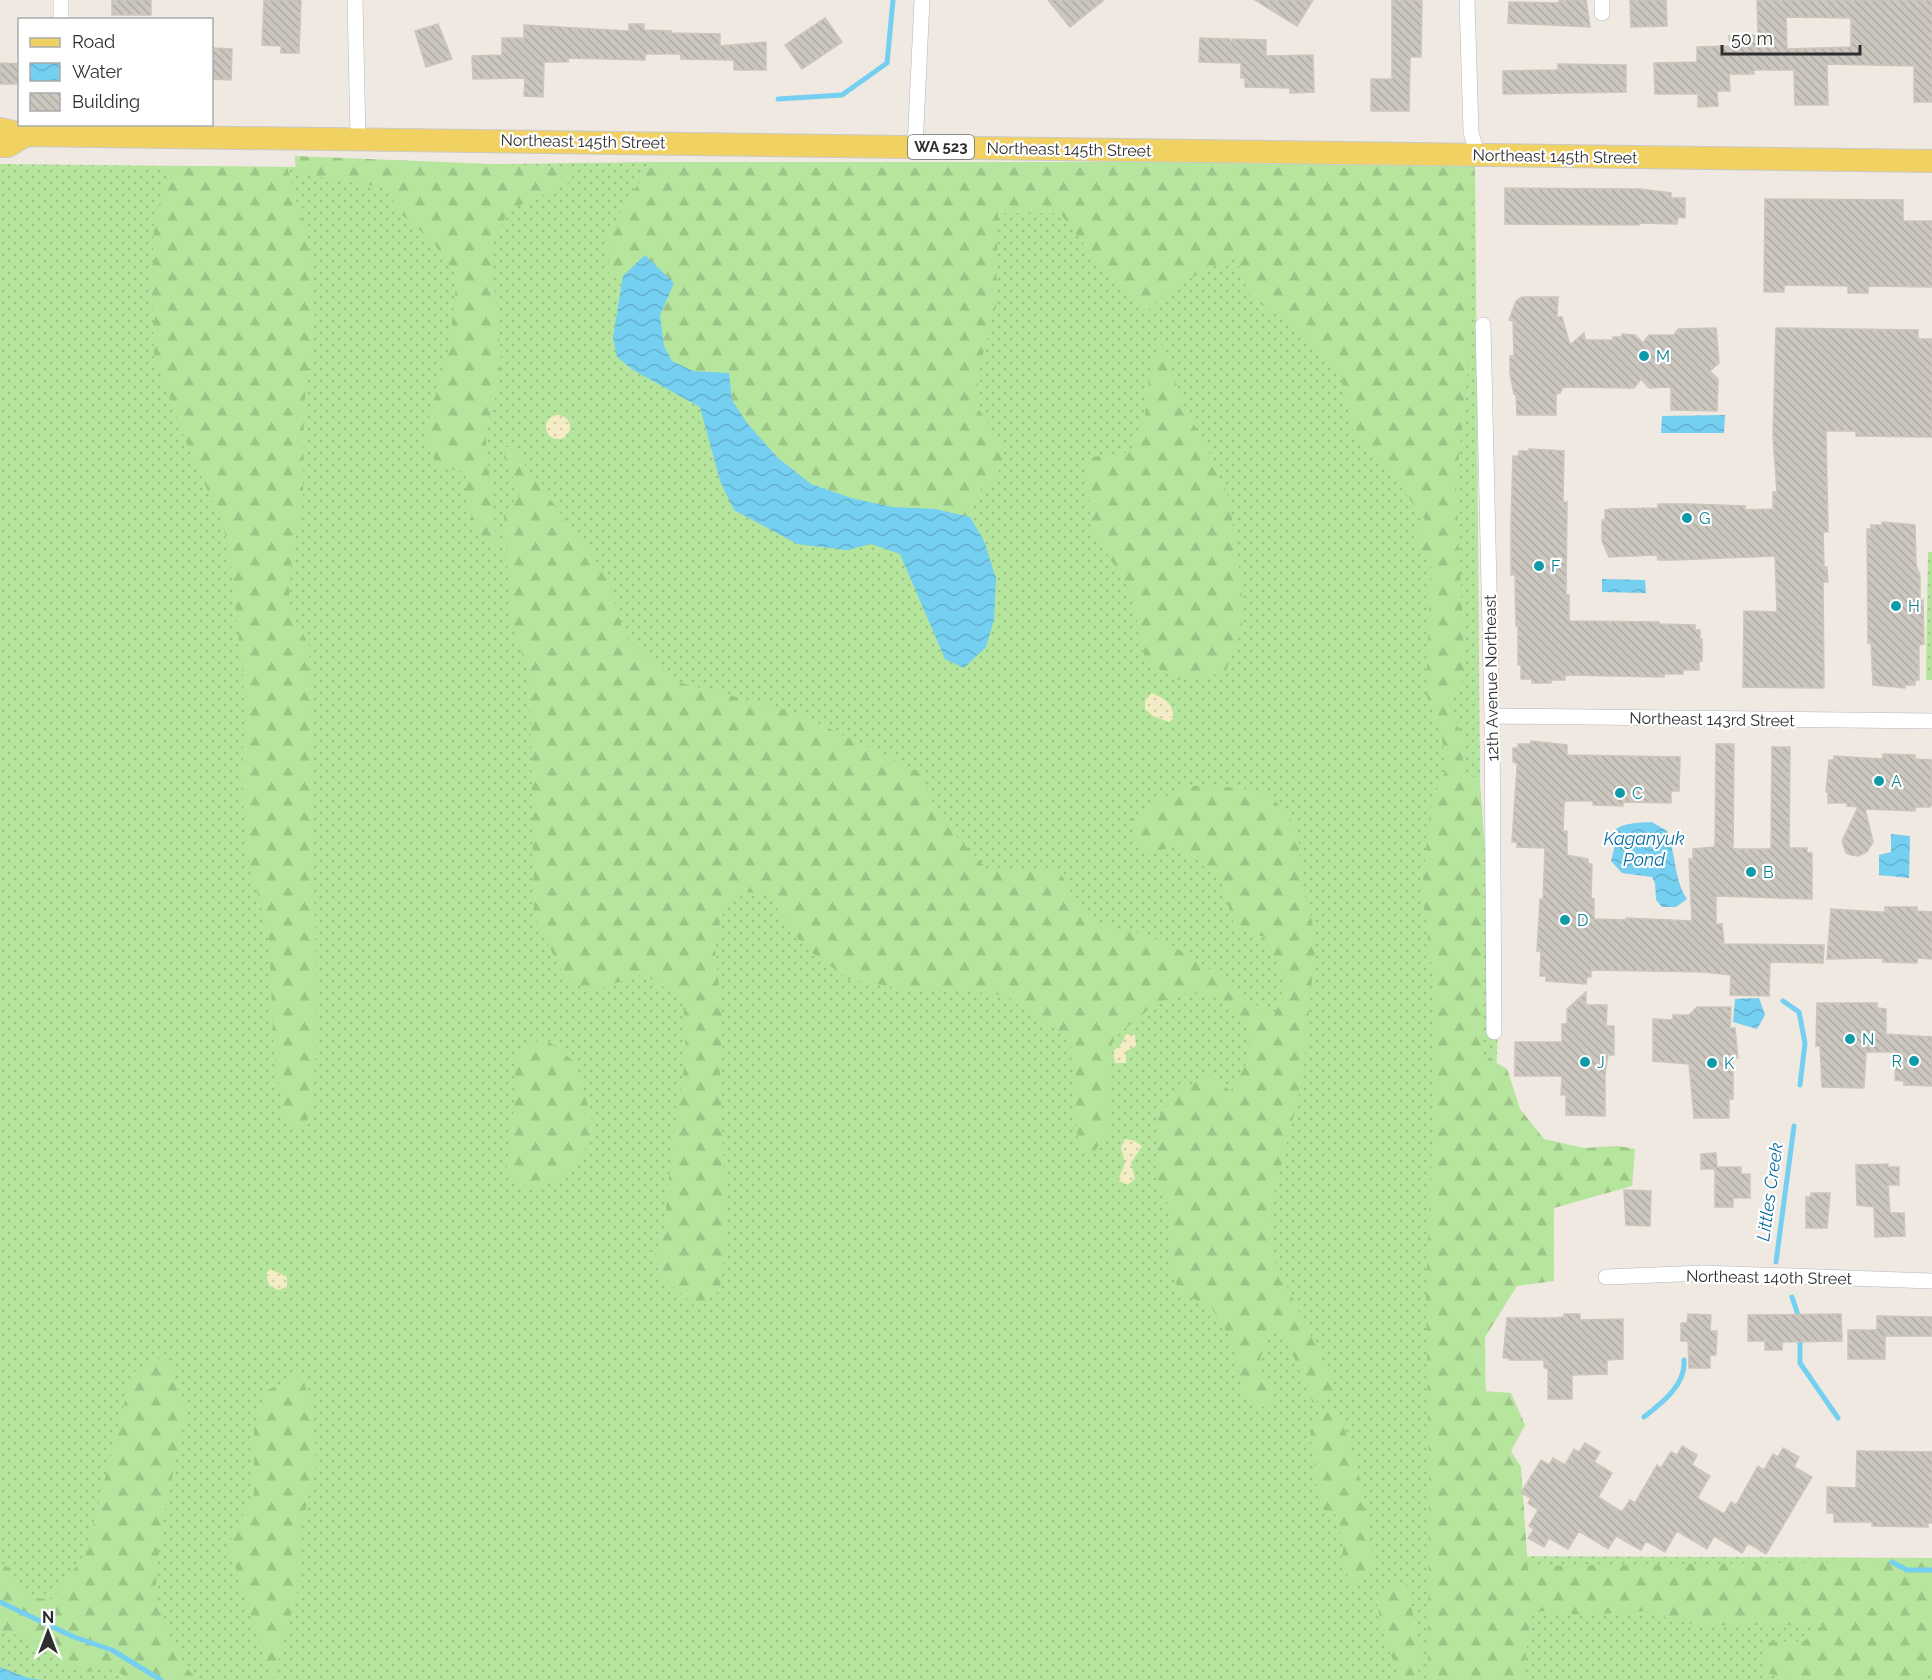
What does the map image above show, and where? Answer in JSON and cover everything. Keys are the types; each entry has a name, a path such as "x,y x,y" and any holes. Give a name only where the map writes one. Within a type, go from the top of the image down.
{"main road":[{"name":"Northeast 145th Street","path":"0,129 26,135 63,130 358,138 1932,161"},
{"name":"Northeast 145th Street","path":"0,146 8,146 26,135"}],"street":[{"path":"61,0 61,18"},
{"path":"355,0 358,138"},
{"path":"915,147 922,0"},
{"path":"1467,0 1471,132 1477,154"},
{"name":"12th Avenue Northeast","path":"1483,325 1492,716 1494,1032"},
{"name":"Northeast 143rd Street","path":"1492,716 1932,721"},
{"name":"Northeast 140th Street","path":"1606,1277 1703,1274 1932,1281"}],"green space":[{"path":"295,156 567,167 571,182 508,211 491,249 501,359 498,389 485,433 497,545 479,539 465,498 466,473 439,466 426,445 427,426 450,343 457,277 434,243 397,210 387,188 296,173"},
{"path":"651,162 1475,162 1480,782 1498,1027 1485,1337 1487,1556 1932,1558 1932,1680 0,1680 0,164 287,167"},
{"path":"651,162 1475,162 1467,379 1456,485 1465,674 1448,709 1463,736 1463,769 1480,782 1482,1054 1507,1069 1520,1109 1544,1139 1584,1148 1618,1146 1635,1149 1632,1186 1554,1208 1554,1281 1517,1286 1485,1337 1485,1391 1511,1393 1525,1425 1511,1451 1521,1467 1530,1598 1531,1566 1932,1561 1932,1670 1929,1675 1914,1680 1793,1680 1763,1672 1763,1642 1804,1641 1822,1625 1695,1625 1644,1611 1583,1615 1531,1610 1523,1680 1428,1680 1429,1486 1426,1289 1436,1056 1435,993 1422,889 1431,803 1445,772 1442,736 1426,694 1431,561 1413,538 1426,521 1390,473 1354,435 1340,376 1302,332 1250,297 1235,255 1172,288 1146,312 1097,261 1060,213 998,213 996,306 979,368 976,405 1005,450 996,479 978,491 970,517 935,509 898,508 851,498 811,484 778,458 747,423 732,400 729,373 693,371 672,361 664,346 660,315 674,283 645,255 623,276 609,276 608,234"},
{"path":"171,166 287,167 309,246 315,321 304,404 303,499 292,559 288,606 309,645 317,1030 312,1109 306,1123 295,1131 287,1126 282,1105 274,1052 269,937 249,861 240,771 245,730 243,677 229,552 222,521 188,448 154,356 152,287 154,221"},
{"path":"1160,341 1185,408 1208,450 1229,499 1242,588 1242,630 1225,673 1176,680 1145,659 1131,592 1092,530 1084,458 1130,452 1145,416 1150,371"},
{"path":"504,447 512,447 608,578 625,637 681,683 795,712 920,772 939,817 988,870 1027,872 1057,867 1071,892 1099,925 1124,929 1172,946 1195,959 1274,1016 1286,980 1264,937 1235,927 1218,873 1176,847 1141,853 1130,820 1181,787 1209,785 1245,789 1272,797 1297,827 1302,883 1316,937 1303,1078 1270,1209 1274,1260 1333,1381 1333,1394 1313,1403 1284,1333 1269,1331 1258,1366 1271,1383 1273,1402 1255,1410 1242,1390 1234,1344 1211,1307 1179,1292 1168,1256 1171,1213 1156,1174 1158,1118 1178,1092 1207,1075 1231,1091 1247,1062 1251,1027 1231,1006 1207,995 1191,993 1177,995 1151,1008 1113,1039 1108,1078 1108,1133 1091,1156 1078,1142 1070,1038 1031,1015 1007,996 946,988 905,989 848,979 804,947 768,895 747,892 731,903 721,917 715,951 722,1011 720,1076 726,1233 720,1290 698,1309 661,1275 655,1254 664,1230 674,1132 686,1054 683,999 643,974 592,991 565,978 534,916 530,676 511,623 504,515 520,493 504,457"},
{"path":"1928,552 1932,552 1932,680 1926,680"},
{"path":"543,1037 576,1063 596,1135 567,1173 535,1192 506,1173 515,1097 515,1054"},
{"path":"167,1355 186,1412 161,1529 155,1594 170,1638 188,1670 199,1680 132,1680 109,1667 84,1673 64,1666 45,1648 18,1635 0,1632 0,1564 10,1568 18,1585 31,1598 52,1599 86,1553 132,1373"},
{"path":"301,1373 313,1411 316,1465 300,1532 297,1593 273,1680 228,1545 254,1493 254,1425 266,1391"},
{"path":"1328,1407 1339,1412 1360,1479 1374,1566 1356,1587 1340,1565 1344,1545 1336,1515 1320,1508 1310,1431"},
{"path":"1396,1580 1407,1585 1421,1653 1417,1680 1401,1680 1385,1640 1377,1604"}],"sand":[{"path":"558,415 567,418 570,427 567,436 558,439 549,436 546,427 549,418"},
{"path":"1152,693 1170,705 1174,718 1169,722 1153,716 1145,709 1145,700"},
{"path":"1126,1034 1135,1035 1136,1046 1126,1051 1126,1063 1115,1063 1113,1052 1122,1043"},
{"path":"1125,1139 1135,1141 1142,1146 1131,1163 1135,1179 1127,1185 1118,1180 1125,1163 1121,1148"},
{"path":"270,1269 287,1277 287,1287 278,1290 269,1285 266,1274"}],"water":[{"path":"645,255 674,283 660,315 664,346 672,361 693,371 729,373 732,400 747,423 778,458 811,484 851,498 892,507 935,509 970,517 984,541 996,578 994,620 986,647 964,668 945,659 900,554 871,544 847,550 797,544 734,510 720,481 700,407 633,370 617,357 613,337 623,276"},
{"path":"1725,415 1724,433 1661,433 1662,416"},
{"path":"1602,579 1645,580 1646,593 1602,592"},
{"name":"Kaganyuk Pond","path":"1652,822 1667,831 1677,875 1687,899 1676,907 1662,907 1656,900 1655,883 1652,877 1622,873 1611,861 1614,849 1612,834 1615,830 1629,824"},
{"path":"1891,834 1910,836 1909,878 1879,875 1879,855 1891,852"},
{"path":"1759,998 1765,1015 1757,1029 1733,1022 1735,999"},
{"path":"0,1667 28,1678 42,1680 0,1680"}],"building":[{"path":"112,0 151,0 151,15 112,15"},
{"path":"264,0 301,0 299,53 281,53 281,46 262,45"},
{"path":"1048,0 1104,0 1070,27"},
{"path":"1255,0 1313,0 1297,26"},
{"path":"1392,0 1422,0 1421,57 1410,57 1409,111 1371,111 1371,79 1392,79"},
{"path":"1559,0 1586,0 1590,27 1508,23 1509,2 1559,3"},
{"path":"1630,0 1666,0 1667,26 1631,27"},
{"path":"1757,0 1932,0 1932,102 1914,102 1914,66 1827,64 1828,105 1795,105 1794,70 1754,70 1754,74 1729,74 1730,91 1717,91 1718,106 1698,107 1698,94 1655,94 1654,63 1697,62 1697,47 1730,46 1729,36 1758,35","holes":["1786,17 1851,18 1851,47 1787,49"]},
{"path":"825,18 842,42 802,69 785,45"},
{"path":"438,24 452,59 426,67 415,31"},
{"path":"629,24 644,24 644,30 671,31 671,33 720,34 720,46 766,42 766,70 734,70 734,60 681,59 681,54 645,54 645,60 568,58 568,62 544,62 543,97 524,96 525,78 473,79 472,56 502,55 502,38 524,38 524,25 629,31"},
{"path":"1200,38 1230,39 1230,44 1233,39 1266,40 1266,56 1313,55 1314,92 1290,93 1290,88 1245,87 1245,78 1241,78 1241,63 1199,62"},
{"path":"213,48 232,49 231,80 213,79"},
{"path":"0,63 18,64 18,84 0,84"},
{"path":"1558,64 1626,65 1626,92 1503,94 1503,71 1558,70"},
{"path":"1505,188 1640,189 1671,193 1671,198 1685,198 1685,218 1678,217 1677,224 1505,224"},
{"path":"1765,199 1903,200 1903,221 1932,221 1932,287 1868,286 1868,293 1848,293 1848,286 1784,285 1784,292 1764,292"},
{"name":"M","path":"1522,297 1558,297 1557,317 1562,317 1570,345 1584,333 1585,340 1613,340 1613,337 1622,337 1622,334 1635,335 1643,343 1649,335 1674,335 1678,329 1716,328 1719,363 1710,371 1718,379 1717,411 1671,410 1671,387 1649,388 1641,379 1634,388 1563,387 1560,393 1556,394 1556,415 1517,415 1516,393 1514,394 1510,374 1510,356 1514,356 1513,321 1509,320 1516,301"},
{"path":"1776,328 1918,330 1918,339 1932,339 1932,437 1856,436 1856,431 1826,431 1828,532 1823,532 1824,567 1827,567 1828,582 1823,582 1824,688 1743,687 1744,611 1777,612 1775,556 1674,560 1658,560 1657,555 1609,557 1602,541 1602,520 1605,520 1605,510 1610,509 1658,508 1658,504 1688,504 1745,506 1745,510 1773,509 1773,492 1777,492 1773,437"},
{"name":"F","path":"1529,449 1564,451 1563,502 1567,502 1566,595 1569,595 1569,621 1659,622 1659,624 1695,625 1695,630 1700,630 1700,639 1702,639 1702,661 1699,661 1699,670 1683,670 1683,674 1664,674 1664,677 1565,675 1565,680 1551,680 1551,683 1532,683 1532,679 1521,679 1521,665 1518,665 1515,575 1511,575 1513,456 1519,456 1519,451 1529,451"},
{"name":"H","path":"1882,522 1915,525 1916,564 1920,576 1920,600 1923,600 1924,644 1919,645 1919,680 1915,680 1915,685 1905,685 1905,688 1873,685 1871,643 1868,643 1867,529 1871,529 1871,525 1882,525"},
{"path":"1531,741 1567,745 1567,755 1680,757 1679,791 1671,791 1671,803 1623,802 1623,806 1593,805 1593,801 1565,801 1564,804 1563,831 1567,831 1567,855 1588,859 1588,864 1592,864 1591,898 1594,899 1594,919 1626,920 1626,918 1692,921 1689,859 1693,859 1693,849 1715,847 1716,744 1734,744 1733,849 1771,849 1772,747 1790,747 1789,848 1807,848 1807,853 1812,853 1812,899 1716,896 1716,924 1722,924 1724,944 1824,945 1823,963 1770,962 1769,996 1730,995 1731,975 1704,972 1591,970 1591,977 1587,977 1586,984 1546,981 1546,976 1540,976 1541,951 1537,951 1540,899 1543,900 1545,848 1517,847 1517,842 1512,842 1517,767 1517,763 1513,762 1513,748 1518,748 1518,744 1531,744"},
{"name":"A","path":"1883,754 1915,755 1915,759 1931,760 1932,804 1930,807 1915,807 1915,811 1865,809 1873,842 1867,852 1858,856 1851,855 1846,853 1842,841 1858,807 1847,806 1847,803 1828,803 1828,792 1826,792 1829,760 1834,760 1834,756 1883,759"},
{"path":"1885,907 1917,907 1917,911 1932,912 1932,959 1917,958 1917,963 1883,962 1883,958 1827,959 1831,909 1885,912"},
{"name":"J","path":"1586,992 1586,1005 1607,1005 1606,1026 1614,1026 1614,1055 1608,1055 1605,1075 1605,1116 1566,1115 1566,1095 1561,1095 1562,1076 1515,1076 1515,1042 1562,1042 1562,1024 1567,1024 1567,1009"},
{"name":"N","path":"1817,1003 1877,1003 1877,1008 1886,1009 1886,1034 1932,1037 1932,1086 1904,1085 1904,1081 1895,1080 1896,1052 1866,1052 1864,1088 1822,1087 1820,1046 1816,1046"},
{"name":"K","path":"1697,1007 1731,1007 1730,1028 1735,1028 1738,1058 1733,1058 1733,1099 1729,1099 1729,1118 1694,1118 1689,1064 1653,1061 1653,1019 1673,1020 1673,1015 1689,1015"},
{"path":"1716,1153 1717,1167 1741,1167 1741,1174 1750,1174 1750,1198 1733,1198 1733,1207 1715,1207 1715,1169 1701,1169 1701,1154"},
{"path":"1888,1164 1888,1167 1899,1167 1899,1185 1888,1185 1890,1213 1904,1213 1905,1236 1875,1237 1874,1207 1857,1205 1856,1165"},
{"path":"1624,1190 1651,1191 1650,1226 1626,1225"},
{"path":"1811,1193 1830,1193 1827,1228 1806,1228 1806,1197 1811,1197"},
{"path":"1564,1314 1580,1314 1580,1320 1623,1319 1623,1359 1607,1360 1607,1374 1572,1375 1572,1399 1548,1399 1548,1368 1544,1368 1544,1360 1503,1358 1507,1318 1554,1318 1564,1317"},
{"path":"1688,1314 1711,1315 1710,1331 1717,1331 1716,1355 1710,1355 1710,1368 1689,1368 1688,1341 1681,1341 1681,1323 1687,1323"},
{"path":"1841,1314 1842,1341 1782,1342 1782,1350 1765,1350 1765,1341 1748,1341 1748,1315"},
{"path":"1877,1316 1932,1317 1932,1336 1885,1336 1885,1359 1848,1359 1848,1330 1877,1330"},
{"path":"1585,1443 1600,1452 1594,1462 1612,1473 1598,1497 1622,1512 1630,1500 1635,1503 1657,1465 1661,1468 1671,1452 1677,1455 1682,1446 1697,1455 1692,1465 1710,1476 1697,1498 1724,1514 1731,1502 1736,1505 1758,1466 1764,1470 1773,1454 1778,1457 1783,1448 1799,1457 1794,1467 1812,1477 1766,1554 1748,1543 1742,1553 1714,1536 1707,1549 1677,1531 1665,1552 1646,1541 1641,1550 1616,1536 1608,1549 1579,1531 1568,1549 1549,1538 1544,1547 1528,1538 1534,1529 1529,1526 1538,1510 1528,1503 1531,1498 1521,1493 1541,1460 1549,1465 1553,1458 1565,1465 1574,1449 1579,1452"},
{"path":"1857,1451 1932,1452 1932,1523 1928,1523 1928,1527 1872,1526 1872,1522 1834,1522 1834,1513 1827,1513 1827,1487 1856,1488"}],"waterway":[{"name":"Littles Creek","path":"778,99 842,95 887,63 893,0"},
{"name":"Littles Creek","path":"1783,1001 1799,1012 1805,1043 1800,1085"},
{"name":"Littles Creek","path":"1776,1262 1794,1126"},
{"name":"Littles Creek","path":"1792,1297 1800,1321"},
{"name":"Littles Creek","path":"1800,1336 1800,1363 1838,1418"},
{"path":"1644,1417 1672,1393 1684,1369 1684,1360"},
{"name":"Littles Creek","path":"1892,1562 1907,1570 1932,1570"},
{"path":"0,1602 74,1637 112,1650 161,1680"}],"place":[{"name":"M","path":"1644,356"},
{"name":"G","path":"1687,518"},
{"name":"F","path":"1539,566"},
{"name":"H","path":"1896,606"},
{"name":"A","path":"1879,781"},
{"name":"C","path":"1620,793"},
{"name":"B","path":"1751,872"},
{"name":"D","path":"1565,920"},
{"name":"N","path":"1850,1039"},
{"name":"R","path":"1914,1061"},
{"name":"J","path":"1585,1062"},
{"name":"K","path":"1712,1063"}]}
